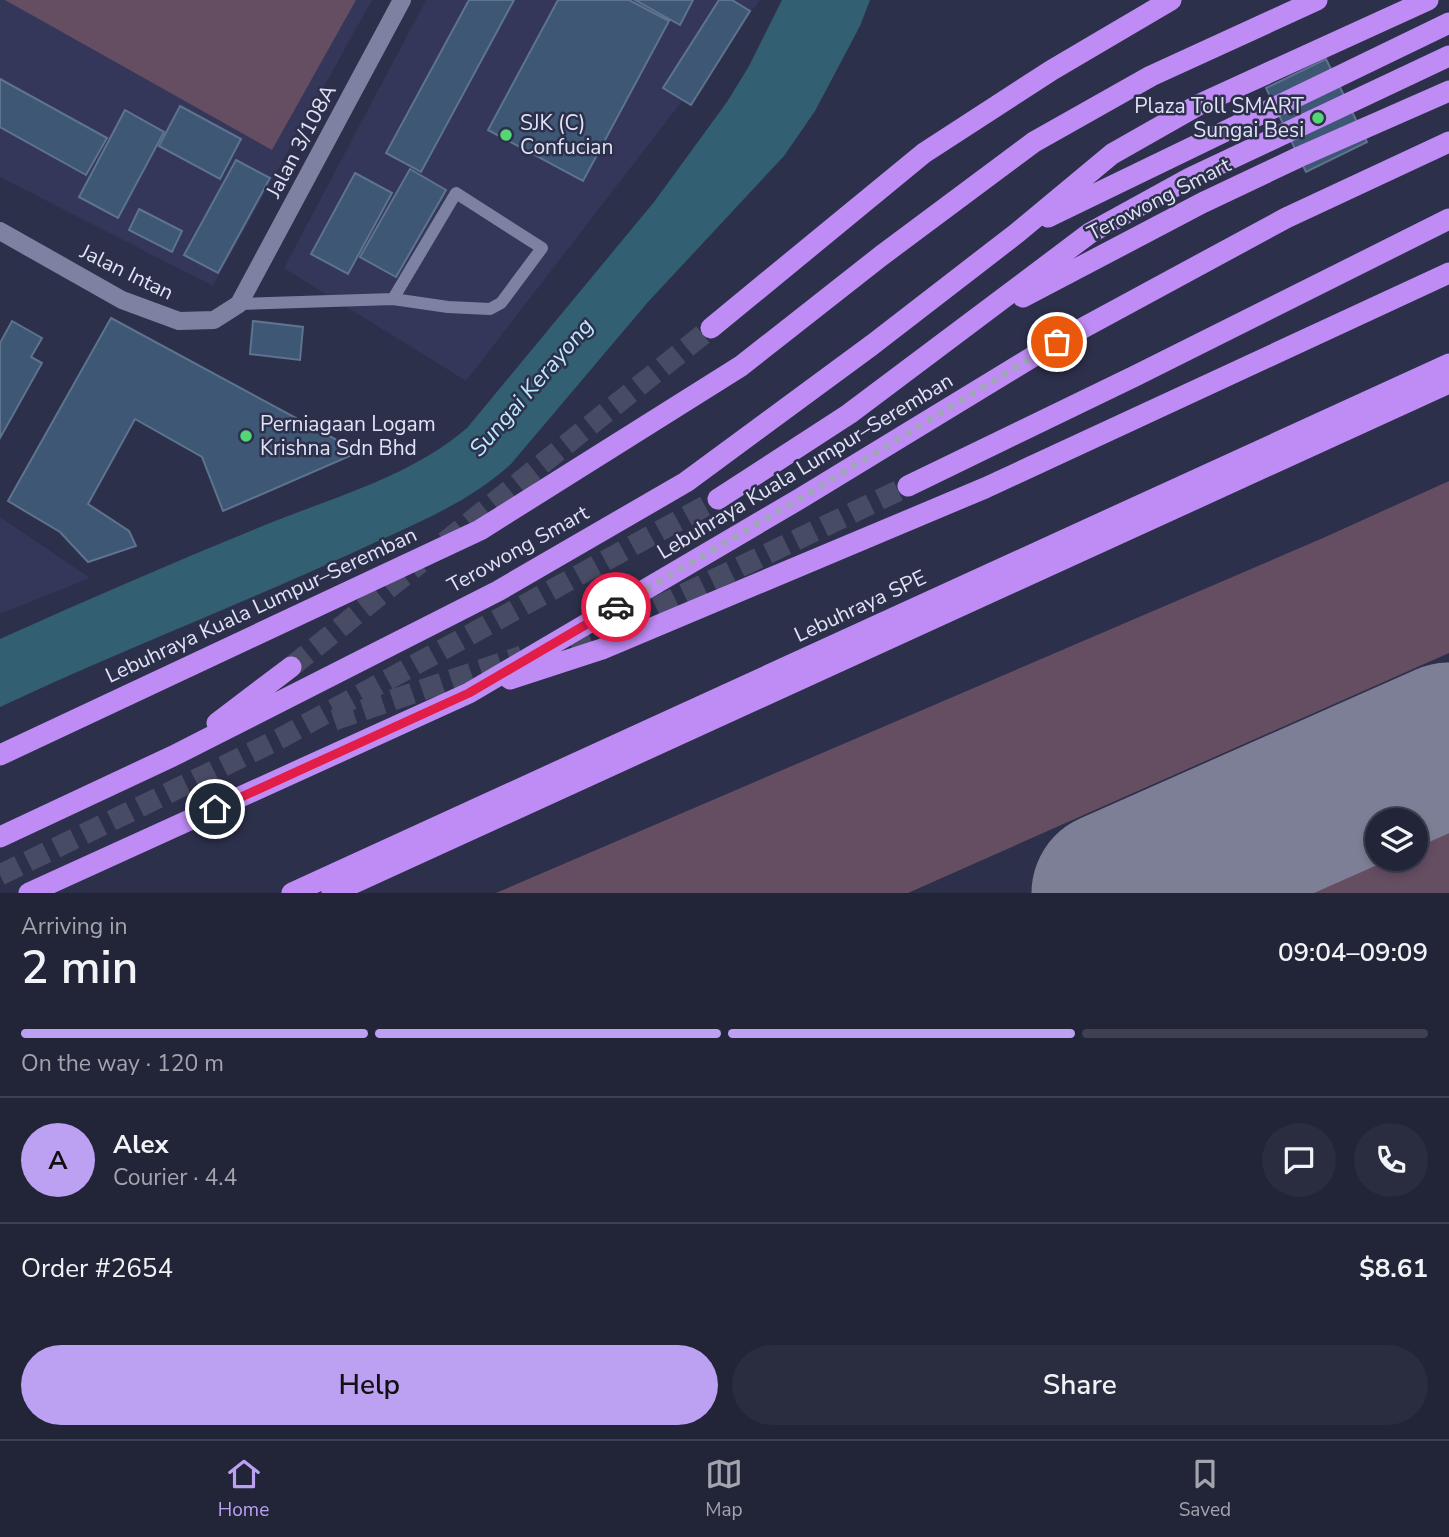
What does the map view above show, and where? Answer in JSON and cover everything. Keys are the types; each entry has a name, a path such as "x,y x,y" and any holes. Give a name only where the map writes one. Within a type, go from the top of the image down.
{"highway":[{"path":"711,328 924,153 1052,70 1171,0"},
{"name":"Lebuhraya Kuala Lumpur–Seremban","path":"0,755 480,530 741,366 881,256 1034,142 1151,76 1317,0"},
{"name":"Terowong Smart","path":"0,837 173,756 498,591 686,482 873,345 1017,233 1112,153 1200,104 1428,0"},
{"name":"Terowong Smart","path":"1017,233 1449,23"},
{"name":"Terowong Smart","path":"718,499 849,414 1090,233 1190,178 1449,56"},
{"name":"Terowong Smart","path":"971,324 1202,203 1449,90"},
{"name":"Lebuhraya Kuala Lumpur–Seremban","path":"29,893 469,693 801,498 1057,342 1286,218 1449,142"},
{"path":"908,486 1449,219"},
{"path":"469,693 603,649 985,488 1449,273"},
{"name":"Lebuhraya SPE","path":"292,893 1449,365"},
{"name":"Lebuhraya SPE","path":"332,893 1449,383"},
{"path":"173,756 291,667"}],"street":[{"name":"Jalan 3/108A","path":"239,304 402,0"},
{"name":"Jalan Intan","path":"0,231 122,300 179,321 214,320 239,304"}],"lane":[{"path":"239,304 393,299 448,307 490,309 501,303 542,248 456,193 393,299"}],"shaded area":[{"path":"0,0 372,0 213,286 0,177"},
{"path":"5,0 356,0 272,150"},
{"name":"SJK (C) Confucian","path":"426,0 760,0 466,381 284,268"},
{"path":"1449,481 1449,653 908,893 496,893 1323,538"},
{"path":"0,517 90,578 0,614"},
{"path":"1449,826 1449,893 1299,893 1365,863 1365,871 1428,871 1428,836"}],"water":[{"name":"Sungai Kerayong","path":"782,0 870,0 860,26 815,111 784,156 648,302 511,464 474,492 413,525 0,707 0,639 206,549 375,482 423,459 467,428 654,202 727,102 749,66"}],"building":[{"path":"469,0 514,0 421,172 386,153"},
{"path":"558,0 629,0 669,21 583,181 488,130"},
{"path":"635,0 693,0 680,25"},
{"path":"719,0 732,0 750,11 691,105 663,88"},
{"name":"Plaza Toll SMART Sungai Besi","path":"1326,59 1367,142 1306,172 1266,88"},
{"path":"0,79 107,138 86,175 0,127"},
{"path":"180,106 241,139 220,179 159,146"},
{"path":"125,110 164,132 118,218 79,197"},
{"path":"236,160 270,178 218,273 184,255"},
{"path":"410,169 446,190 396,277 360,257"},
{"path":"355,173 392,193 348,274 311,254"},
{"path":"139,209 182,231 172,252 129,230"},
{"name":"Perniagaan Logam Krishna Sdn Bhd","path":"111,318 359,452 223,511 202,457 135,419 88,504 129,531 136,546 88,562 60,532 8,501"},
{"path":"12,321 42,338 31,357 42,363 0,438 0,343"},
{"path":"253,321 303,327 300,360 250,354"}],"runway":[{"path":"1113,893 1449,744"}],"tunnel":[{"path":"445,542 711,328"},
{"path":"569,640 632,619 908,486"},
{"path":"0,875 279,739 718,499"},
{"path":"291,667 420,563"},
{"path":"334,720 522,656"}],"way so far":[{"path":"616,607 1057,342"}],"place":[{"name":"Plaza Toll SMART Sungai Besi","path":"1318,118"},
{"name":"SJK (C) Confucian","path":"506,135"},
{"name":"Perniagaan Logam Krishna Sdn Bhd","path":"246,436"}],"route":[{"path":"215,809 469,693 616,607"}]}
